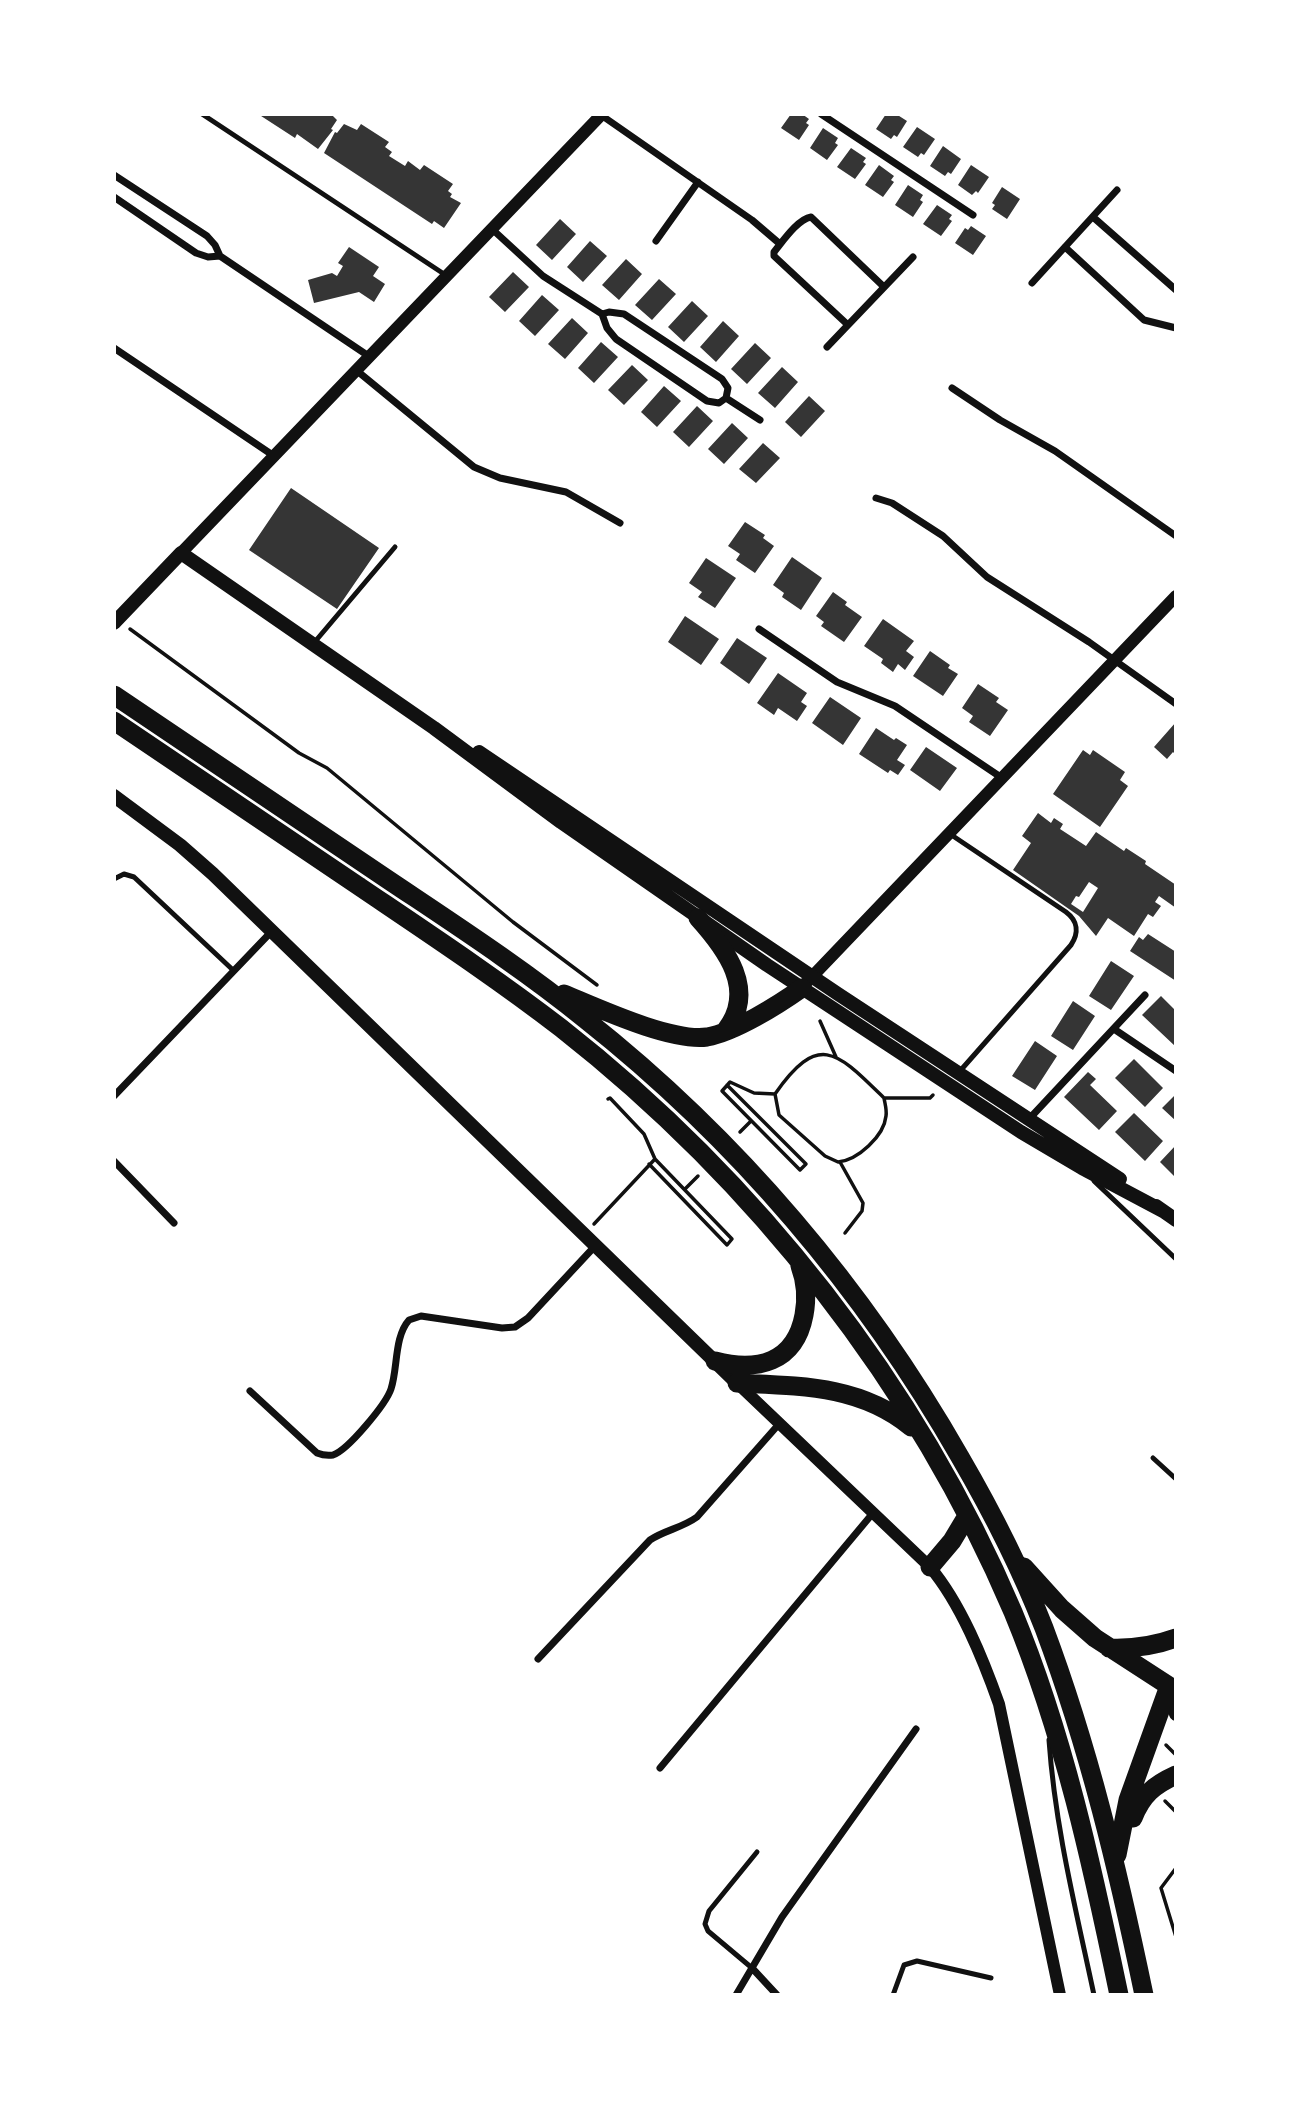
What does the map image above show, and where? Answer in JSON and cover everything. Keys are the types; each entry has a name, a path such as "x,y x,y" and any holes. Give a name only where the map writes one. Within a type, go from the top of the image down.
{"highway":[{"path":"114,695 540,984 587,1020 668,1090 738,1158 804,1232 856,1298 916,1384 1005,1541 1042,1624 1088,1757 1116,1864 1144,1995"},
{"path":"114,721 471,963 563,1030 612,1070 685,1138 745,1198 797,1258 856,1336 922,1436 967,1517 1013,1613 1047,1706 1089,1854 1119,1995"},
{"path":"698,918 726,954 736,972 740,996 737,1011 726,1030"},
{"path":"540,984 679,1035 706,1037 757,1016 807,983"},
{"path":"715,1362 740,1366 765,1363 785,1353 793,1345 802,1324 806,1299 797,1258"},
{"path":"737,1383 804,1386 844,1392 879,1405 909,1424 922,1436"},
{"path":"930,1567 952,1541 967,1517"},
{"path":"1005,1541 1062,1609 1095,1638 1174,1685 1128,1800 1116,1864"},
{"path":"1109,1648 1157,1645 1176,1638"},
{"path":"1116,1864 1144,1795 1176,1775"}],"main road":[{"path":"115,620 181,553 435,727 508,784 698,918 807,983 954,1078 1021,1132 1163,1211"},
{"path":"435,727 488,757 807,983 823,1002 954,1078 1030,1118 1176,1220"},
{"path":"114,796 180,845 272,931 737,1383"},
{"path":"1174,1685 1176,1714"}],"street":[{"path":"181,553 601,114 752,220 780,244"},
{"path":"821,114 972,215"},
{"path":"114,175 207,236 220,256 370,356"},
{"path":"656,241 698,182"},
{"path":"1032,283 1117,190"},
{"path":"114,197 196,253 208,257 220,256"},
{"path":"848,325 774,256 780,244 805,218 811,217 884,287"},
{"path":"1093,217 1176,290"},
{"path":"492,229 543,276 602,314 607,328 616,339 713,403 723,402 729,394 726,383 624,314 602,314"},
{"path":"1065,247 1144,320 1176,328"},
{"path":"827,347 913,257"},
{"path":"114,348 274,456"},
{"path":"356,370 474,467 500,478 566,492 620,523"},
{"path":"952,388 1000,420 1049,447 1176,536"},
{"path":"726,398 760,420"},
{"path":"876,498 892,503 943,536 987,577 1176,704"},
{"path":"807,983 1176,596"},
{"path":"759,629 837,682 895,706 1002,778"},
{"path":"114,1096 272,931"},
{"path":"1030,1118 1145,995"},
{"path":"1114,1029 1176,1071"},
{"path":"114,1161 174,1223"},
{"path":"250,1391 317,1452 329,1456 335,1454 379,1409 389,1394 402,1330 409,1320 421,1316 502,1328 515,1327 528,1318 596,1245"},
{"path":"737,1383 930,1567 944,1585 961,1616 999,1704 1060,1995"},
{"path":"538,1660 650,1540 697,1517 779,1424"},
{"path":"660,1768 873,1513"},
{"path":"736,1995 782,1917 916,1729"},
{"path":"752,1968 777,1995"}],"lane":[{"path":"202,114 447,276"},
{"path":"313,643 395,547"},
{"path":"950,834 1066,912 1077,928 1071,945 954,1078"},
{"path":"114,879 124,874 134,877 234,971"},
{"path":"1082,1168 1176,1259"},
{"path":"1153,1458 1176,1479"},
{"path":"1047,1706 1052,1786 1058,1823 1094,1995"},
{"path":"752,1968 708,1931 705,1924 709,1911 757,1852"},
{"path":"893,1995 904,1965 917,1961 991,1978"}],"path":[{"path":"115,620 299,753 327,768 513,922 601,988"},
{"path":"823,1002 816,1013 836,1057"},
{"path":"775,1094 805,1059 820,1052 836,1057 884,1098 887,1114 883,1125 855,1157 840,1162"},
{"path":"884,1098 930,1098 954,1078"},
{"path":"727,1086 806,1164 800,1170 722,1091 730,1082 754,1093 775,1094"},
{"path":"775,1094 779,1115 825,1156 840,1162 863,1203 862,1211 845,1233"},
{"path":"608,1099 610,1098 644,1134 655,1159 732,1239 727,1245 649,1164"},
{"path":"584,1233 655,1159"},
{"path":"1176,1868 1161,1888 1176,1937"}],"building":[{"path":"258,114 331,114 337,120 331,129 333,130 318,149 297,134 295,138"},
{"path":"791,114 802,114 809,119 806,123 809,125 799,140 781,128"},
{"path":"886,114 896,114 907,121 897,137 894,135 891,139 876,129"},
{"path":"344,124 357,130 361,124 389,142 385,147 392,152 389,156 405,166 408,161 420,170 424,165 453,184 448,191 452,194 450,197 461,203 444,228 434,221 432,224 324,153 335,132"},
{"path":"917,127 935,139 924,155 921,153 918,157 903,147"},
{"path":"823,128 838,138 835,143 838,145 827,160 810,148"},
{"path":"943,146 961,159 951,174 948,172 945,176 930,166"},
{"path":"851,148 866,158 863,162 866,164 855,179 837,167"},
{"path":"879,165 894,176 891,180 894,182 883,197 865,185"},
{"path":"971,165 989,177 978,193 976,191 972,195 958,185"},
{"path":"908,185 923,195 920,200 923,202 913,217 895,205"},
{"path":"1002,187 1020,199 1007,219 992,209 995,205 992,203"},
{"path":"937,205 952,215 949,219 952,221 941,236 923,224"},
{"path":"560,219 576,234 552,260 536,245"},
{"path":"971,226 986,236 973,255 955,243 965,228 968,230"},
{"path":"590,241 607,256 583,282 567,267"},
{"path":"349,247 379,267 373,276 385,284 374,302 359,292 314,303 308,280 332,273 337,276 343,266 338,263"},
{"path":"626,259 642,274 619,300 602,285"},
{"path":"513,272 529,287 505,312 489,297"},
{"path":"659,279 676,294 652,320 635,305"},
{"path":"542,295 559,310 535,336 519,321"},
{"path":"692,301 708,316 684,342 668,327"},
{"path":"572,318 588,333 565,359 548,344"},
{"path":"723,321 739,336 716,362 700,347"},
{"path":"601,342 618,357 594,383 578,368"},
{"path":"755,343 771,358 747,384 731,369"},
{"path":"632,365 648,380 624,405 608,390"},
{"path":"782,367 798,382 775,408 758,393"},
{"path":"664,386 681,401 657,427 641,412"},
{"path":"809,396 825,411 801,437 785,422"},
{"path":"697,406 713,421 689,447 673,432"},
{"path":"732,423 748,438 724,464 708,449"},
{"path":"763,443 780,458 756,483 739,469"},
{"path":"291,488 379,548 337,609 249,550"},
{"path":"745,522 765,535 763,538 774,546 755,573 736,560 740,554 728,546"},
{"path":"792,557 822,578 801,610 782,597 784,593 773,585"},
{"path":"706,558 736,578 715,608 698,597 702,592 689,583"},
{"path":"833,592 862,617 844,642 821,626 824,622 816,616"},
{"path":"685,616 719,639 701,665 668,642"},
{"path":"883,619 914,641 906,651 914,657 905,670 898,664 893,672 881,663 883,659 864,646"},
{"path":"737,638 767,658 749,684 720,663"},
{"path":"930,651 958,674 943,696 913,676"},
{"path":"778,673 807,693 801,702 807,706 797,721 778,708 774,715 757,703"},
{"path":"978,684 999,698 996,702 1008,710 990,736 969,722 973,716 962,708"},
{"path":"830,697 861,718 843,745 812,723"},
{"path":"1176,722 1176,755 1173,752 1167,759 1154,747"},
{"path":"876,728 907,745 897,760 905,765 898,775 890,770 888,773 859,754"},
{"path":"926,747 957,768 940,791 910,770"},
{"path":"1083,750 1090,755 1093,750 1125,772 1120,780 1128,786 1100,827 1053,794"},
{"path":"1038,813 1051,823 1054,818 1063,824 1060,829 1086,846 1096,832 1124,851 1126,848 1146,861 1145,864 1176,885 1176,908 1159,896 1155,902 1161,906 1153,917 1148,914 1134,936 1108,918 1096,936 1079,916 1013,870 1031,843 1022,836","holes":["1089,882 1098,888 1083,912 1071,904"]},
{"path":"1148,934 1176,952 1176,981 1130,951 1139,937 1143,940"},
{"path":"1111,961 1134,976 1111,1010 1089,996"},
{"path":"1161,996 1176,1011 1175,1046 1142,1015"},
{"path":"1073,1001 1095,1016 1073,1050 1051,1036"},
{"path":"1035,1041 1057,1056 1035,1090 1012,1076"},
{"path":"1134,1059 1163,1088 1145,1107 1115,1078"},
{"path":"1088,1072 1096,1079 1090,1085 1117,1111 1099,1130 1064,1097"},
{"path":"1176,1094 1176,1121 1162,1108"},
{"path":"1134,1113 1163,1141 1145,1161 1115,1132"},
{"path":"1176,1145 1176,1178 1160,1162"}]}
